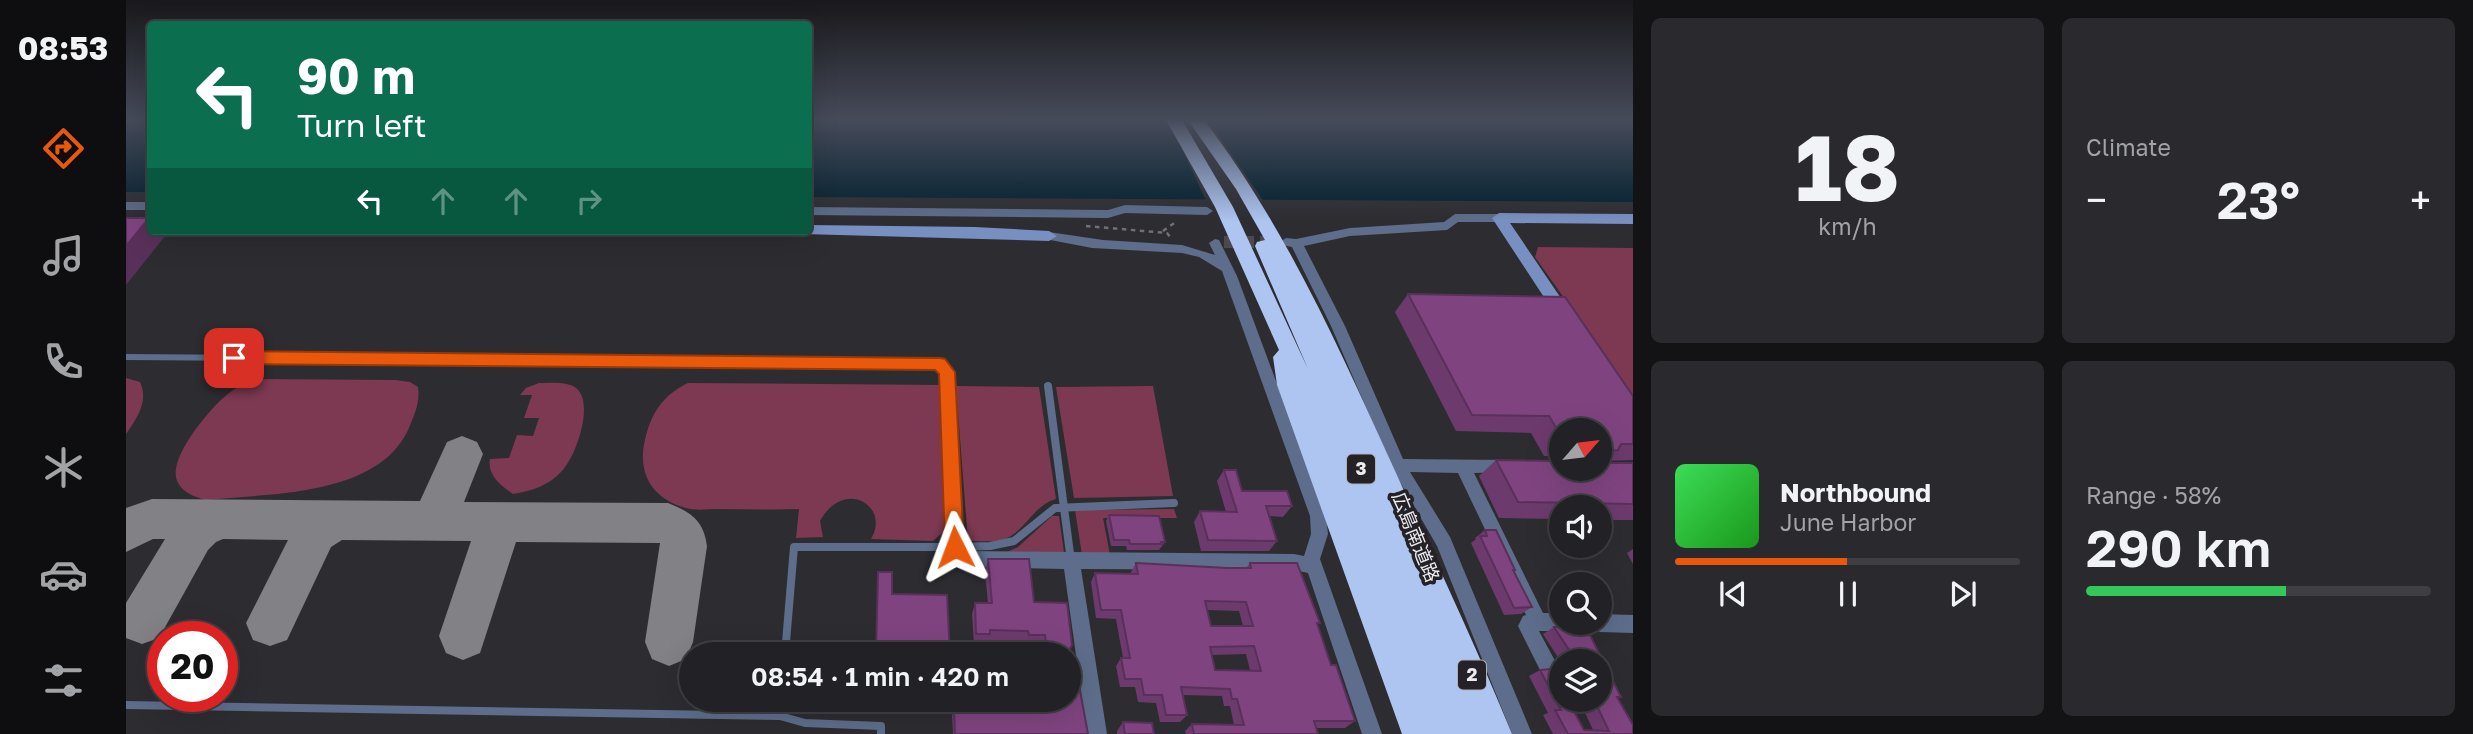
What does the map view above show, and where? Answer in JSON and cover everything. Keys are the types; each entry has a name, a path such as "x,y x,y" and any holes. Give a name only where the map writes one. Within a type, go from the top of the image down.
{"highway":[{"name":"3","path":"1197,154 1233,208"},
{"name":"3","path":"1210,154 1276,324 1306,387 1443,734"},
{"path":"1233,208 1319,325 1447,616"},
{"name":"広島南道路","path":"1233,208 1301,326 1470,734"},
{"path":"1276,324 1288,385 1416,734"},
{"name":"2","path":"1447,616 1498,734"}],"street":[{"path":"126,206 147,206"},
{"path":"812,211 1096,214 1125,209 1233,208"},
{"path":"1522,734 1438,529 1398,466 1343,338 1291,243 1350,232 1447,226 1455,218 1633,219"},
{"path":"1499,218 1573,328"},
{"path":"812,230 975,232 1220,242 1321,527 1321,536 1313,549 1314,566 1372,734"},
{"path":"1049,236 1124,246 1181,247 1218,262 1231,276"},
{"path":"1398,466 1524,468"},
{"path":"1463,466 1538,621"},
{"path":"961,553 1071,561 1294,562 1314,566"},
{"path":"1071,561 1082,662 1097,734"},
{"path":"1447,616 1461,631 1485,642"},
{"path":"1549,621 1529,622 1527,626 1549,668"},
{"path":"1612,623 1633,624"}],"lane":[{"path":"126,357 940,364 947,372 961,553"},
{"path":"1048,386 1071,561"},
{"path":"786,642 794,547 961,553 1014,541 1049,511 1063,506 1174,503"},
{"path":"126,705 780,716 804,723 881,726 881,734"},
{"path":"780,712 780,716"}],"path":[{"path":"1163,231 1175,224 1179,216"}],"shaded area":[{"path":"1538,247 1633,248 1633,395 1535,257"},
{"path":"126,378 140,382 143,396 138,416 126,434"},
{"path":"258,379 410,382 418,387 418,401 411,423 397,447 377,465 351,478 323,487 293,492 207,500 189,494 177,481 176,469 191,435 229,393"},
{"path":"539,383 563,383 576,388 584,405 581,430 567,465 556,477 539,487 513,494 493,475 490,459 509,458 517,435 533,436 539,418 524,418 532,395 520,395 526,388"},
{"path":"688,383 943,385 948,528 933,541 871,539 876,527 875,516 870,507 862,501 852,499 841,501 830,508 820,521 823,537 796,538 799,509 698,510 674,504 650,483 645,474 643,452 648,430 659,406 672,393"},
{"path":"956,386 1039,387 1056,499 1041,507 1016,532 1002,540 968,541"},
{"path":"1153,386 1173,496 1074,498 1056,387"},
{"path":"1174,509 1177,518 1103,518 1110,555 1082,555 1075,510"},
{"path":"1052,516 1059,516 1064,553 1007,552 1018,547"}],"water":[{"path":"126,154 147,154 147,192 126,192"},
{"path":"812,154 1633,154 1633,202 812,197"}],"pier":[{"path":"1185,154 1232,154 1265,203 1207,203"}],"building":[{"path":"126,218 147,218 147,220 126,246"},
{"path":"1408,294 1565,297 1633,396 1633,444 1621,444 1618,450 1612,451 1612,418 1472,415"},
{"path":"1496,460 1549,461 1549,481 1612,481 1612,463 1633,463 1633,504 1612,504 1612,495 1549,495 1549,503 1518,502"},
{"path":"1224,470 1236,470 1242,491 1287,491 1292,506 1266,506 1277,541 1208,540 1200,511 1237,512"},
{"path":"1109,515 1159,516 1165,542 1130,544 1129,540 1114,540"},
{"path":"1485,530 1496,530 1532,607 1514,608 1480,536 1487,536"},
{"path":"988,559 1029,559 1034,602 1067,603 1072,642 1046,642 1045,635 1029,635 1028,631 990,630 990,634 976,634 975,603 992,603"},
{"path":"1136,563 1251,568 1250,563 1297,563 1320,623 1317,623 1331,665 1336,665 1355,721 1314,721 1318,734 1194,734 1192,724 1244,725 1237,699 1232,699 1230,689 1181,687 1187,715 1166,715 1162,695 1144,695 1141,679 1125,679 1121,658 1130,658 1121,610 1101,610 1095,573 1138,574","holes":["1205,601 1246,602 1253,626 1211,626","1254,646 1261,671 1215,670 1210,647"]},
{"path":"878,572 892,572 892,594 947,595 949,642 876,642"},
{"path":"1559,635 1590,635 1597,649 1568,649"},
{"path":"1549,669 1549,687 1540,670"},
{"path":"1612,679 1621,697 1617,697 1633,725 1633,734 1568,734 1556,712 1574,712 1584,730 1609,731 1600,712 1612,712"},
{"path":"1081,696 1088,734 955,734 954,712 1081,712"},
{"path":"1123,722 1152,723 1154,734 1125,734"}],"taxiway":[{"path":"434,521 462,454"},
{"path":"126,532 152,519 335,520"},
{"path":"142,621 192,536 200,528 222,520"},
{"path":"270,623 315,533 335,520"},
{"path":"335,520 487,522"},
{"path":"463,636 496,534 492,524 487,522"},
{"path":"487,522 668,523 683,534 684,546 669,642"}],"tunnel":[{"path":"1224,242 1275,242"}],"route":[{"path":"234,358 940,364 947,372 955,547"}]}
